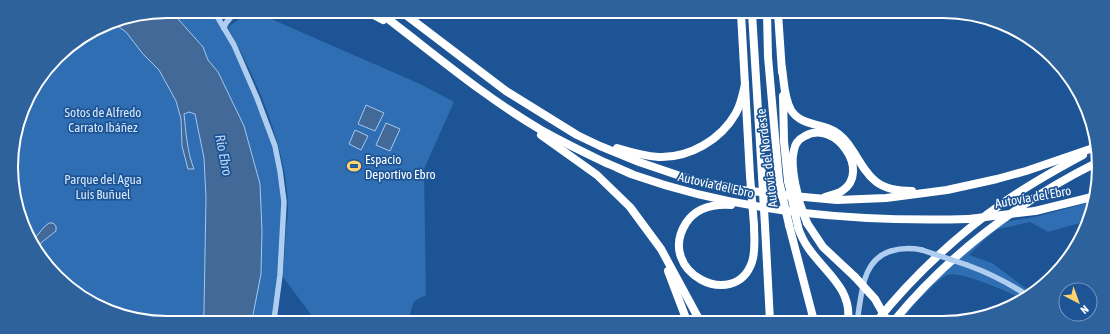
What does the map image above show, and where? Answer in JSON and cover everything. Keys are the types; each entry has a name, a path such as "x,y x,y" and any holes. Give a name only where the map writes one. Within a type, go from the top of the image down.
{"highway":[{"path":"379,18 441,60"},
{"name":"Autovía del Ebro","path":"387,18 464,79 540,129 577,149 632,174 690,193 760,207 868,219 928,220 968,219 1035,211 1089,198"},
{"name":"Autovía del Ebro","path":"410,18 506,91 562,125 600,146 639,162 695,181 749,191 819,199 837,200 886,198 926,194 997,180 1091,149"},
{"path":"741,18 750,176 754,225 754,251 752,261 748,269 739,279 725,284 710,284 696,278 685,266 679,250 684,225 690,217 705,208 729,205 822,214"},
{"name":"Autovía del Nordeste","path":"752,18 770,316"},
{"name":"Autovía del Nordeste","path":"767,18 768,57 787,182 788,225 813,316"},
{"path":"778,18 787,182 802,238 810,252 835,280 845,296 848,316"},
{"path":"782,68 788,103 795,115 806,122 826,128 840,135 846,140 870,177 880,185 896,190 922,192 926,194"},
{"path":"464,79 499,106 574,157 597,175 621,198 651,234 668,261 697,316"},
{"path":"562,125 605,144 633,153 660,157 678,155 703,146 722,131 730,122 741,102 745,84"},
{"path":"819,199 841,192 846,187 852,178 853,171 851,159 843,145 835,138 826,134 807,134 798,141 794,148 787,182 800,204 807,223 814,235 826,251 855,277 875,299 885,316"},
{"path":"881,316 907,286 933,260 976,223 1026,188 1091,150"},
{"path":"898,316 912,298 930,280 970,244 1043,192 1092,165"},
{"path":"651,234 666,266 685,316"}],"street":[{"path":"218,18 228,20"},
{"path":"218,18 234,46 258,98 274,146 280,171 284,202 280,276 275,316"},
{"path":"224,28 224,24 228,20"},
{"path":"858,316 864,279 872,264 876,258 887,252 896,250 915,248 967,265 984,271 1023,293"}],"green space":[{"path":"177,18 216,18 230,38 275,146 284,202 279,304 277,316 254,316 260,184 244,126 218,72 208,60 203,47"},
{"name":"Espacio Deportivo Ebro","path":"240,18 269,18 420,84 454,102 424,169 426,295 414,301 410,316 312,316 283,277 288,207 282,161 276,137 259,91 228,27"},
{"name":"Sotos de Alfredo Carrato Ibáñez","path":"118,26 126,32 143,54 159,70 176,102 181,119 182,146 194,169 188,148 184,114 189,112 195,114 204,158 206,197 204,316 148,315 128,311 110,305 92,296 69,279 49,258 33,233 23,206 18,177 18,157 23,128 33,101 49,76 69,55 92,38"},
{"path":"1088,203 1081,223 1048,232 1030,222 998,229 969,255 992,263 1028,290 1024,292 999,281 1021,294 1017,296 997,287 953,274 944,277 914,304 951,265 1004,222 1035,217"},
{"path":"914,304 906,316 903,316"}],"water":[{"name":"Río Ebro","path":"177,18 203,47 208,60 218,72 244,126 260,184 262,231 261,274 253,316 204,316 206,197 204,158 195,114 189,112 184,114 188,149 194,169 188,169 182,146 181,119 176,101 159,70 143,54 126,32 118,26 148,19"},
{"path":"366,105 384,113 375,131 358,124"},
{"path":"386,123 400,129 390,151 376,145"},
{"path":"355,130 368,136 361,150 349,144"},
{"path":"49,223 53,223 56,226 56,231 40,245 36,238"}],"place":[{"name":"Espacio Deportivo Ebro","path":"354,166"}],"park label":[{"name":"Parque del Agua Luis Buñuel","path":"103,186"}]}
